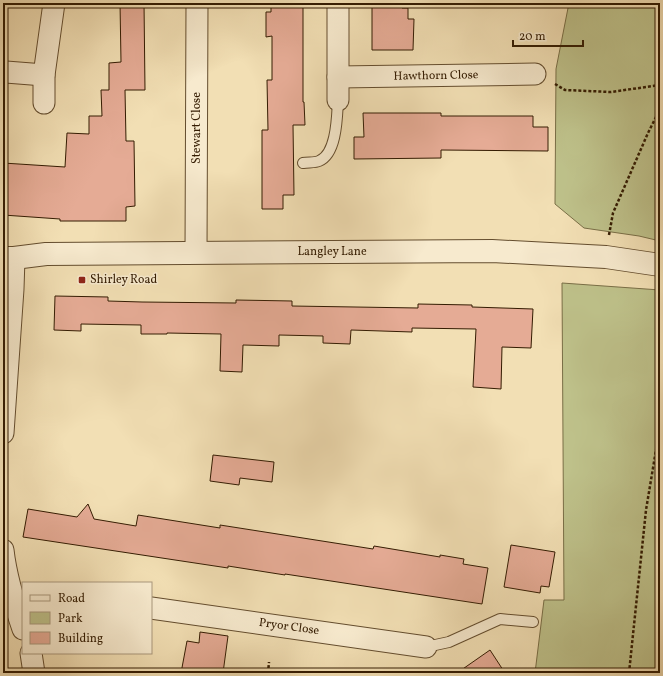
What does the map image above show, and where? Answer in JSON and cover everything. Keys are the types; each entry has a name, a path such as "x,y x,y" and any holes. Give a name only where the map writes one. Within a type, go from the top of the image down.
{"street":[{"path":"44,103 44,75 54,3"},
{"name":"Stewart Close","path":"196,252 197,3"},
{"path":"338,3 338,100"},
{"path":"6,72 44,75"},
{"name":"Hawthorn Close","path":"338,77 535,74"},
{"name":"Langley Lane","path":"8,258 46,254 492,251 606,257 660,265"},
{"path":"3,433 13,289 8,258"},
{"path":"3,550 4,562 18,600 22,623"},
{"name":"Pryor Close","path":"152,608 426,647"},
{"path":"31,654 34,673"}],"lane":[{"path":"303,163 319,161 326,156 332,146 337,128 338,100"},
{"path":"426,647 449,642 500,619 532,622"}],"path":[{"path":"535,74 565,90 611,92 660,85"},
{"path":"606,257 612,213 660,109"},
{"path":"629,673 646,510 660,426"},
{"path":"268,673 269,662"}],"green space":[{"path":"569,3 660,3 660,241 639,236 584,228 555,204 556,69"},
{"path":"562,283 660,290 660,673 535,673 544,600 564,600"}],"building":[{"path":"120,3 144,3 145,90 125,90 126,141 134,141 135,206 126,207 126,221 60,221 60,219 3,215 3,163 65,167 67,133 89,134 89,116 102,116 101,90 109,90 109,63 121,62"},
{"path":"271,3 303,3 303,102 305,125 293,125 294,195 283,195 283,209 262,209 262,130 268,130 267,80 272,80 272,36 266,37 266,12 271,12"},
{"path":"372,3 402,3 402,8 408,8 408,19 414,19 413,50 372,50"},
{"path":"363,113 441,113 441,116 533,116 533,127 548,127 548,151 441,150 441,158 354,159 354,137 364,137"},
{"path":"55,296 108,297 108,301 142,302 236,303 236,300 292,301 292,306 418,308 418,304 472,305 472,307 533,309 531,348 502,347 501,389 473,387 476,329 412,328 412,332 351,330 350,344 323,343 323,336 279,335 279,346 243,345 242,372 220,371 221,334 141,334 141,325 81,324 81,331 54,330"},
{"path":"213,455 274,462 272,482 240,478 239,485 210,481"},
{"path":"88,504 94,519 136,526 138,515 220,528 220,525 373,549 374,546 440,557 440,555 464,559 463,564 488,568 482,604 285,574 228,566 228,568 23,537 28,509 77,517"},
{"path":"511,545 555,552 549,587 541,586 540,593 504,587"},
{"path":"200,632 228,636 223,673 181,673 187,641 199,643"},
{"path":"490,650 505,673 457,673"}],"place":[{"name":"Shirley Road","path":"82,280"}]}
